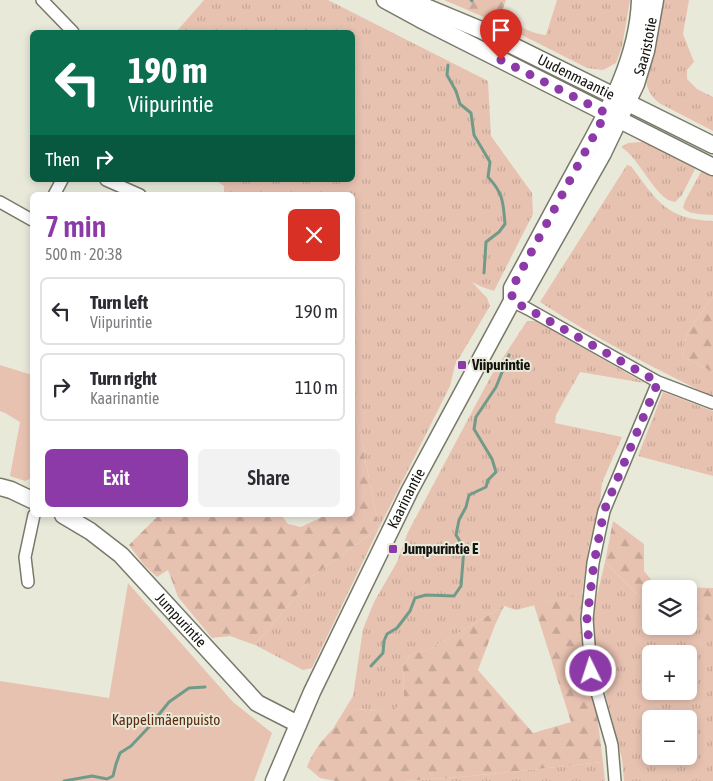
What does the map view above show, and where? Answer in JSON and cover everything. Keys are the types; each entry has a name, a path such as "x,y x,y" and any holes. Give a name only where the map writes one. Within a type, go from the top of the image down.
{"main road":[{"name":"Uudenmaantie","path":"385,0 713,167"},
{"name":"Uudenmaantie","path":"409,0 481,30 713,145"},
{"name":"Saaristotie","path":"613,116 621,99 638,21 640,0"},
{"name":"Saaristotie","path":"621,99 636,84 646,51 655,0"},
{"name":"Kaarinantie","path":"274,781 298,724 410,490 512,301 523,295 603,153 613,116"},
{"path":"0,487 30,499"},
{"name":"Jumpurintie","path":"67,517 90,530 122,555 257,702 298,724"}],"street":[{"path":"42,0 71,30"},
{"path":"111,182 135,192"},
{"path":"0,202 30,219"},
{"path":"512,301 658,382 713,403"},
{"path":"615,781 612,745 591,671 587,619 590,591 604,511 658,382"},
{"path":"28,582 25,558 34,517"}],"green space":[{"path":"204,0 328,0 488,81 491,136 532,193 533,214 494,291 472,282 487,298 490,306 455,365 450,386 379,528 355,409 355,192 224,192 224,186 219,182 355,182 355,30 178,30"},
{"path":"444,0 506,0 498,23"},
{"path":"557,0 630,0 622,47 616,63 603,70 587,68 498,23 502,13 528,30 546,35"},
{"path":"661,0 689,0 683,34 694,62 687,70 687,79 697,89 713,97 713,131 659,103 649,90 646,75"},
{"path":"647,142 696,167 682,195 675,202 661,195 635,160 621,147 628,143"},
{"path":"627,165 631,166 656,198 673,212 697,219 713,221 713,297 687,333 682,356 713,372 713,397 625,352 540,302"},
{"path":"702,170 713,176 713,215 693,213 683,208"},
{"path":"713,297 713,372 682,356 687,333"},
{"path":"527,321 536,321 644,383 580,372 556,415 555,423 622,437 602,483 599,510 589,545 582,593 516,610 504,606 429,649 410,655 403,665 404,700 396,709 379,711 356,709 331,732 353,696 363,629 374,602 397,562 408,532 491,376"},
{"path":"0,365 30,374 30,479 25,481 10,476 20,422 0,411"},
{"path":"663,392 713,411 713,476 638,456"},
{"path":"355,409 379,528 313,576 255,645 230,636 212,638 178,597 168,570 157,577 144,565 129,545 157,517 283,517 288,524 301,527 322,517 355,517"},
{"path":"613,521 644,544 644,571 651,580 642,580 642,599 605,562"},
{"path":"379,528 312,668 303,670 255,645 313,576"},
{"path":"605,562 642,599 642,635 697,635 697,618 713,621 713,781 624,781 622,759 602,680 592,626"},
{"name":"Kappelimäenpuisto","path":"128,583 233,702 272,733 254,781 0,781 0,681 109,698"},
{"path":"697,588 713,588 713,621 697,618"},
{"path":"582,593 603,762 405,781 335,781 320,778 307,767 314,752 325,738 356,709 379,711 396,708 404,700 403,665 410,655 429,649 504,606 478,670 533,733 571,722 534,605"},
{"path":"603,762 605,781 405,781 472,776"}],"waterway":[{"path":"448,65 447,75 456,91 460,104 471,113 474,135 490,162 488,177 500,194 503,204 505,224 499,232 486,242 484,273"},
{"path":"371,666 383,653 387,634 397,628 410,611 415,598 426,595 454,596 461,586 464,548 456,535 459,520 466,507 469,495 486,487 488,480 496,472 492,459 474,429 476,417 496,387 509,355"},
{"path":"64,781 92,776 107,779 113,776 120,753 131,746 169,702 189,688 205,687"}],"place":[{"name":"Viipurintie","path":"462,365"},
{"name":"Jumpurintie E","path":"393,549"}],"route":[{"path":"501,60 606,113 512,288 512,301 658,382 604,511 594,563 587,619 591,671"}]}
